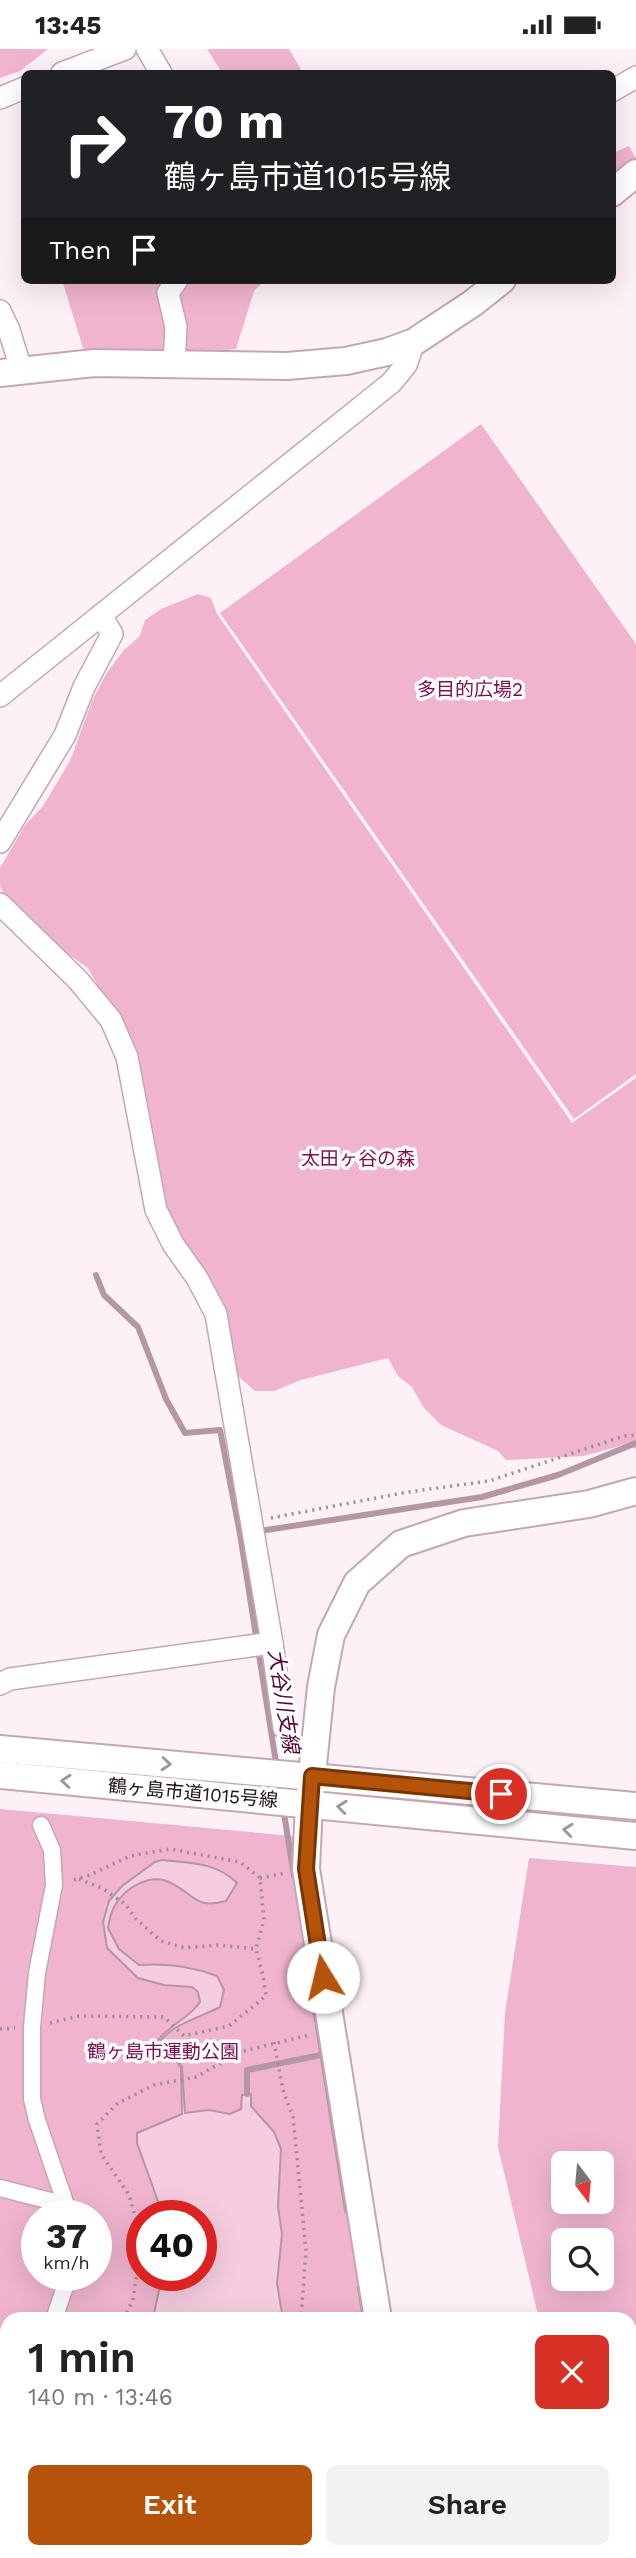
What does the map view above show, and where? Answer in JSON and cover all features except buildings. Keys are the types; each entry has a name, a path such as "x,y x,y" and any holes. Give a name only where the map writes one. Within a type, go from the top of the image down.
{"street":[{"path":"70,70 125,49"},
{"path":"147,49 159,70"},
{"path":"616,90 636,77"},
{"path":"0,98 21,89"},
{"path":"616,190 636,173"},
{"path":"174,284 168,293 176,327 174,365"},
{"path":"0,311 9,330 11,373 94,363 287,366 346,361 387,352 414,341 497,284"},
{"path":"0,696 391,383 406,365 414,341"},
{"path":"0,842 65,735 84,687 107,646 112,634 101,615"},
{"path":"0,904 77,979 111,1020 127,1057 156,1210 173,1244 197,1278 216,1314 284,1728"},
{"path":"377,2312 306,1869 309,1804 321,1687 331,1635 358,1583 401,1544 464,1523 589,1504 636,1491"},
{"path":"0,1684 10,1679 272,1643"},
{"name":"鶴ヶ島市道1015号線","path":"0,1749 636,1806"},
{"name":"鶴ヶ島市道1015号線","path":"0,1775 636,1836"},
{"path":"41,1825 52,1850 54,1885 37,1973 32,2027 32,2099 65,2200"},
{"path":"0,2188 37,2200"},
{"path":"56,2312 64,2291"}],"path":[{"path":"251,1521 408,1492 489,1481 624,1436 636,1435"},
{"path":"32,2027 79,2016 164,2017 184,2036 229,2027 266,1996 256,1949 264,1920 260,1878 240,1862 170,1849 130,1856 77,1879 54,1885"},
{"path":"77,1879 102,1888 125,1904 136,1919 161,1941 185,1948 217,1945 256,1949"},
{"path":"130,2200 101,2154 97,2124 118,2103 153,2085 196,2077 240,2052 274,2042 332,2031"},
{"path":"274,2042 283,2090 293,2117 306,2250 302,2312"},
{"path":"127,2312 134,2291"}],"green space":[{"path":"0,49 48,49 20,71 0,78"},
{"path":"207,49 289,49 301,70 220,70"},
{"path":"629,146 636,158 616,175 616,152"},
{"path":"63,284 167,284 165,350 145,355 97,356 83,348"},
{"path":"185,284 261,284 254,291 236,349 210,352 183,350 177,304"},
{"name":"多目的広場2","path":"481,424 636,644 636,1074 574,1119 220,613"},
{"name":"太田ヶ谷の森","path":"198,594 211,598 217,614 572,1123 636,1078 636,1449 624,1445 583,1456 506,1460 498,1451 441,1425 424,1408 412,1387 398,1376 388,1358 301,1380 274,1391 255,1391 238,1376 230,1331 214,1295 163,1214 122,1029 88,968 28,920 0,886 0,868 25,825 43,806 70,761 92,701 106,674 124,650 140,636 145,620 161,609"},
{"name":"鶴ヶ島市運動公園","path":"0,1809 293,1836 370,2312 0,2312"},
{"path":"529,1858 636,1867 636,2312 537,2312 498,2147 505,2013"}],"shaded area":[{"path":"162,1860 211,1867 237,1883 226,1901 209,1903 197,1900 165,1880 148,1880 132,1888 119,1900 112,1912 108,1928 119,1949 139,1965 159,1964 198,1970 217,1976 224,1990 220,2007 172,2030 164,2036 156,2053 163,2057 176,2057 182,2067 185,2113 209,2110 230,2114 241,2109 242,2095 251,2094 251,2106 274,2132 281,2149 278,2207 282,2234 277,2283 282,2312 154,2312 159,2291 217,2291 217,2200 158,2200 137,2143 137,2133 182,2114 181,2068 175,2059 162,2060 153,2053 160,2038 200,2002 198,1992 192,1987 164,1985 138,1978 107,1948 103,1922 109,1901 122,1886 155,1862"}],"waterway":[{"path":"96,1275 104,1295 138,1327 166,1399 185,1433 220,1430 240,1534"},
{"name":"大谷川支線","path":"277,1769 240,1534 482,1497 558,1475 636,1443"},
{"name":"大谷川支線","path":"283,1807 294,1876"},
{"name":"大谷川支線","path":"314,2001 347,2211"},
{"path":"247,2094 247,2070 321,2055"},
{"name":"大谷川支線","path":"360,2287 364,2312"}],"route":[{"path":"323,1977 306,1869 312,1776 501,1794"}]}
